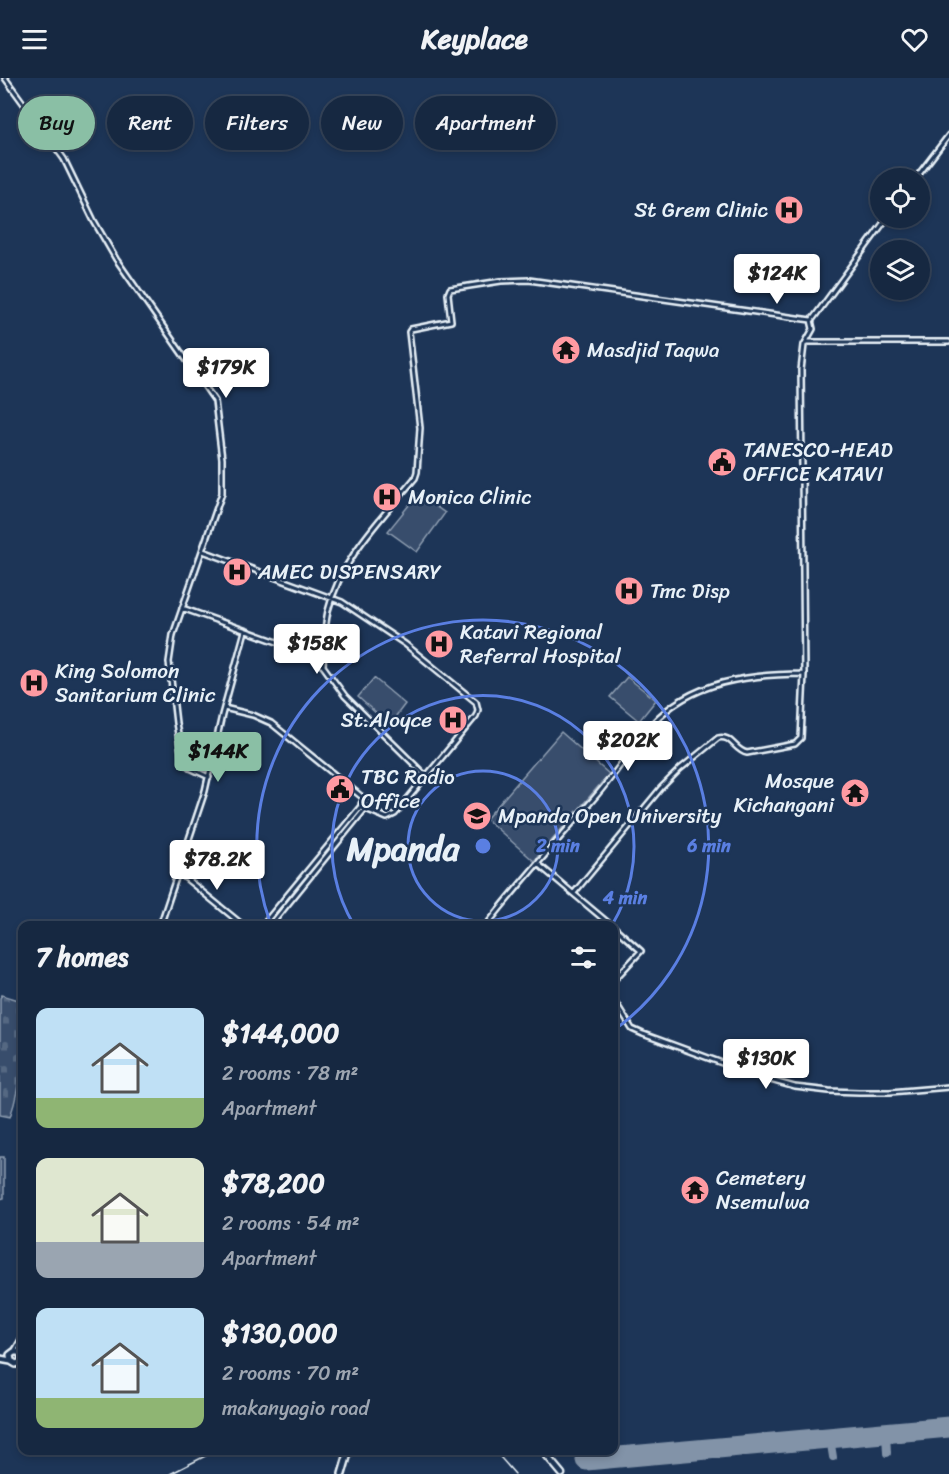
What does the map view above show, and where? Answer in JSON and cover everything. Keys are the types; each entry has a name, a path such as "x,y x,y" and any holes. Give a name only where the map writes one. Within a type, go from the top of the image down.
{"highway":[{"path":"11,1361 13,1353"},
{"path":"0,1358 13,1353 18,1355"},
{"path":"0,1358 14,1364 18,1360"},
{"path":"342,1474 348,1455"}],"main road":[{"path":"546,1455 562,1474"}],"street":[{"path":"5,78 64,159 94,221 116,259 215,401 221,451 222,493 171,641 169,662 183,762 209,777"},
{"path":"924,168 949,135"},
{"path":"574,893 661,788 718,738 728,738 740,752 747,753 799,742 802,733 804,674 801,354 813,329 811,320 880,228"},
{"path":"323,666 326,624 332,598 350,558 414,478 419,464 420,428 409,332 412,329 451,321 448,294 452,287 529,280 811,320"},
{"path":"807,342 949,342"},
{"path":"203,551 332,598 357,611 395,637 476,702 478,710 476,716 396,814 387,818 380,816 361,805 354,793"},
{"path":"182,608 283,644 314,659 323,666 345,696 427,777"},
{"path":"162,921 209,777 224,708 245,631"},
{"path":"314,659 324,656"},
{"path":"490,921 600,792 653,723 678,703 702,690 740,678 804,674"},
{"path":"224,708 253,715 272,723 354,793 368,802 380,816"},
{"path":"266,921 361,805 368,802"},
{"path":"274,921 369,806 368,802"},
{"path":"360,816 372,812"},
{"path":"538,864 607,921"},
{"path":"177,871 238,921"},
{"path":"618,930 641,951 618,976"},
{"path":"618,1006 632,1029 780,1083 829,1091 891,1092 949,1088"},
{"path":"13,1353 18,1345"}],"green space":[{"path":"418,494 445,513 417,552 388,531"},
{"path":"627,677 656,700 639,721 610,697"},
{"path":"374,678 405,704 389,725 358,697"},
{"path":"561,732 609,774 534,861 486,819"},
{"path":"2,995 18,1000 18,1089 10,1117 0,1115 0,998"},
{"path":"0,1157 4,1157 4,1198 0,1199"}],"taxiway":[{"path":"886,1433 887,1453"},
{"path":"830,1438 833,1457"}],"runway":[{"path":"586,1460 949,1427"}],"railway":[{"path":"170,1474 207,1455"},
{"path":"498,1455 515,1474"}],"place":[{"name":"St Grem Clinic","path":"789,210"},
{"name":"Masdjid Taqwa","path":"566,350"},
{"name":"TANESCO-HEAD OFFICE KATAVI","path":"722,462"},
{"name":"Monica Clinic","path":"387,497"},
{"name":"AMEC DISPENSARY","path":"237,572"},
{"name":"Tmc Disp","path":"629,591"},
{"name":"Katavi Regional Referral Hospital","path":"439,644"},
{"name":"King Solomon Sanitarium Clinic","path":"34,683"},
{"name":"St.Aloyce","path":"453,720"},
{"name":"TBC Radio Office","path":"340,789"},
{"name":"Mosque Kichangani","path":"855,793"},
{"name":"Mpanda Open University","path":"477,816"},
{"name":"Cemetery Nsemulwa","path":"695,1190"}],"district":[{"name":"Mpanda","path":"403,848"}]}
